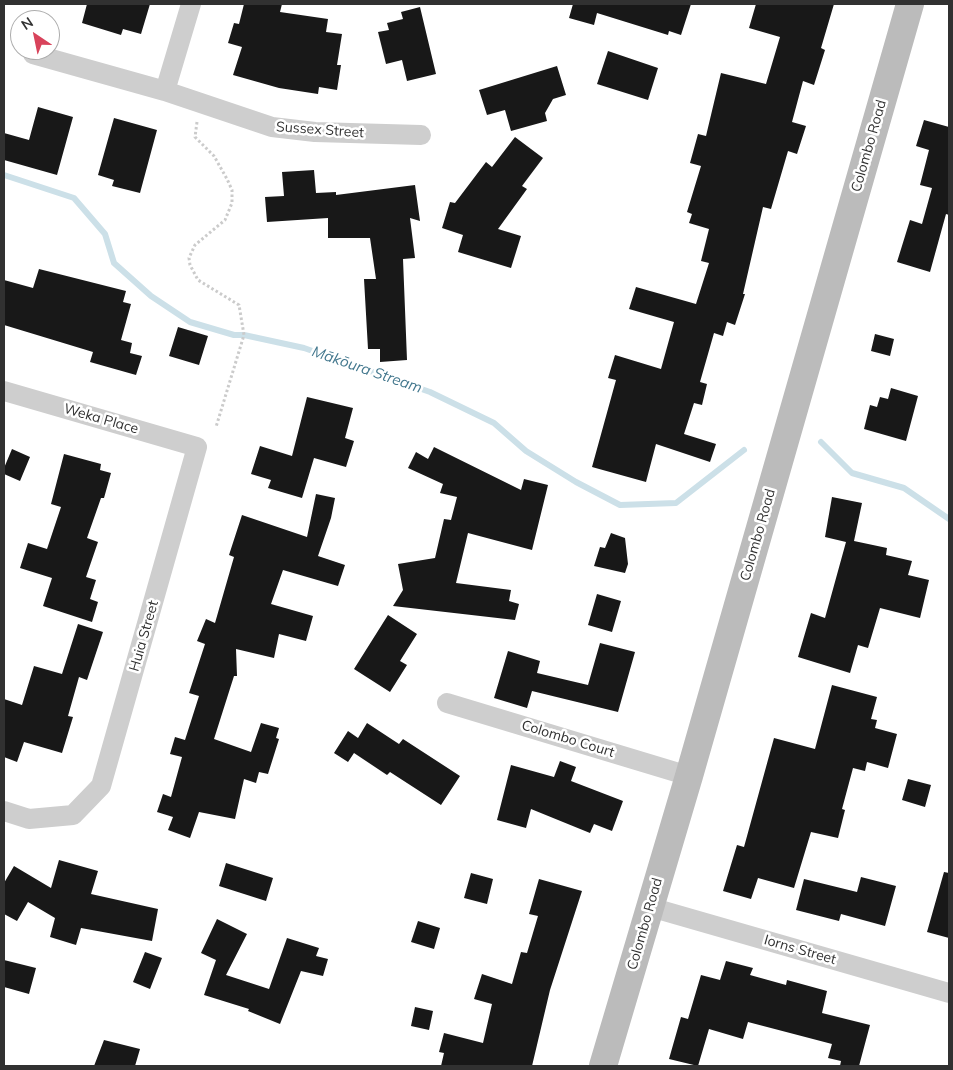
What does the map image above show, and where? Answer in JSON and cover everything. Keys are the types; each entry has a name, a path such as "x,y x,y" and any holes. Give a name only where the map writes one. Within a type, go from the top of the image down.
{"street":[{"path":"165,91 191,4"},
{"name":"Colombo Road","path":"603,1066 689,776 910,4"},
{"name":"Sussex Street","path":"55,60 165,91 272,127 315,132 420,135"},
{"name":"Weka Place","path":"4,391 198,447"},
{"name":"Huia Street","path":"4,811 29,818 73,815 101,786 198,447"},
{"name":"Colombo Court","path":"447,703 689,776"},
{"name":"Iorns Street","path":"650,907 949,993"}],"path":[{"path":"197,118 195,138 214,156 232,190 232,203 225,220 195,245 189,258 190,265 198,280 240,305 244,335 216,427"}],"building":[{"path":"87,4 150,4 141,34 123,29 121,35 82,23"},
{"path":"244,4 282,4 280,12 328,19 326,32 342,34 337,65 341,65 337,90 319,87 318,94 279,88 233,75 242,47 228,43 234,23 239,24"},
{"path":"573,4 691,4 681,35 669,31 668,35 597,13 594,25 569,18"},
{"path":"756,4 834,4 821,48 825,50 814,85 803,81 792,122 806,126 797,154 788,151 771,209 763,207 743,294 745,294 735,325 727,322 723,336 714,333 700,382 707,384 702,405 694,403 684,434 716,444 710,462 656,444 646,482 592,467 616,380 608,378 615,355 661,369 674,322 629,309 636,287 696,304 709,263 701,261 709,229 689,223 692,214 687,212 701,166 690,163 698,134 706,136 721,73 766,84 780,37 749,28"},
{"path":"420,7 436,74 407,81 402,60 386,64 378,32 389,30 387,23 403,19 401,12"},
{"path":"608,51 658,68 648,100 597,84"},
{"path":"557,66 566,95 553,99 545,113 547,121 511,131 505,110 487,115 479,90"},
{"path":"38,107 73,117 57,175 4,160 4,133 29,140"},
{"path":"114,118 157,130 140,193 112,186 114,180 98,175"},
{"path":"924,120 949,127 949,215 946,214 930,272 897,262 910,220 922,224 932,188 920,185 929,150 916,146"},
{"path":"515,137 543,158 522,186 527,189 498,229 521,236 511,268 458,252 463,235 442,228 450,202 455,203 486,162 492,167"},
{"path":"314,170 316,193 336,192 336,195 415,185 420,221 410,218 415,258 403,259 407,360 380,362 380,349 368,349 364,279 376,279 370,238 328,238 328,218 267,222 265,197 284,196 282,172"},
{"path":"39,269 126,291 123,302 131,304 121,340 132,343 130,353 142,356 136,375 90,362 93,352 4,325 4,280 33,288"},
{"path":"178,327 208,336 199,365 169,356"},
{"path":"875,334 894,339 890,356 871,351"},
{"path":"891,388 918,396 906,441 864,429 870,405 877,407 880,397 888,399"},
{"path":"307,397 353,408 345,438 354,441 346,467 314,458 302,498 268,488 271,480 251,474 260,446 292,456"},
{"path":"434,447 521,490 524,479 548,485 532,550 468,533 456,583 511,590 509,601 519,604 515,620 393,606 403,590 398,564 435,558 444,519 451,520 457,497 440,493 443,484 408,468 416,452 428,459"},
{"path":"12,449 30,457 20,481 4,474 4,468"},
{"path":"64,454 101,464 100,470 111,473 104,498 101,498 87,538 98,542 86,577 96,580 90,599 98,602 92,622 43,606 52,578 20,568 28,543 47,549 61,507 51,504"},
{"path":"316,494 335,498 331,518 318,556 345,565 338,586 283,570 271,604 313,616 306,641 279,634 274,658 236,649 237,676 234,676 214,739 251,752 261,723 279,728 276,738 279,739 268,774 259,772 256,783 244,779 235,819 199,812 190,838 168,830 173,817 157,812 163,794 171,797 182,757 170,754 175,737 185,740 199,696 189,693 205,644 197,641 206,619 215,623 234,557 229,555 242,515 307,537"},
{"path":"832,497 862,503 854,541 887,548 886,555 912,561 908,575 929,580 920,618 880,608 868,648 858,645 850,673 798,657 811,613 825,618 846,542 825,537"},
{"path":"611,533 625,538 628,564 625,573 594,566 600,547 605,548"},
{"path":"597,594 621,601 612,632 588,625"},
{"path":"388,615 417,634 400,661 407,665 390,692 354,669"},
{"path":"78,624 103,632 87,680 79,677 68,716 73,717 62,753 24,742 17,762 4,757 4,699 22,705 34,666 62,674"},
{"path":"600,643 635,652 618,712 532,691 527,708 494,698 508,651 540,661 537,673 588,685"},
{"path":"832,685 877,697 871,719 877,720 875,728 897,734 888,768 867,762 865,771 853,768 842,809 845,810 838,838 811,832 794,888 758,878 751,899 723,891 737,845 744,847 774,738 815,749"},
{"path":"367,723 399,744 403,739 460,776 441,805 390,772 387,775 354,753 348,762 334,753 348,731 358,738"},
{"path":"560,761 576,767 571,781 623,801 612,831 594,824 590,833 531,809 526,828 497,820 511,765 554,777"},
{"path":"908,779 931,785 925,807 902,800"},
{"path":"59,860 98,871 91,894 158,909 152,941 81,928 76,945 50,937 55,918 28,902 17,921 4,914 4,883 14,866 51,888"},
{"path":"226,863 273,878 266,901 219,886"},
{"path":"944,872 949,873 949,938 927,932"},
{"path":"471,873 493,879 487,904 464,898"},
{"path":"861,877 896,886 885,926 841,914 839,921 796,910 804,879 857,892"},
{"path":"539,879 582,891 550,990 532,1066 441,1066 444,1053 439,1052 444,1033 483,1043 492,1004 474,999 482,974 512,984 521,952 527,953 538,916 529,914"},
{"path":"217,919 247,934 226,975 269,989 287,938 319,948 316,956 328,959 323,976 301,971 280,1024 248,1011 249,1009 204,995 216,960 201,953"},
{"path":"418,921 440,928 434,949 411,942"},
{"path":"145,952 162,958 150,989 133,982"},
{"path":"4,960 36,968 29,994 4,987"},
{"path":"726,961 753,968 750,975 786,985 787,980 827,991 822,1013 870,1025 859,1066 840,1066 841,1061 828,1058 832,1044 748,1022 743,1039 709,1029 698,1066 669,1059 681,1017 688,1019 701,975 720,980"},
{"path":"415,1007 433,1011 429,1030 411,1026"},
{"path":"104,1040 140,1049 135,1066 94,1066"}],"waterway":[{"name":"Mākōura Stream","path":"4,175 74,198 105,234 114,263 151,296 190,322 234,335 244,335 304,348 430,392 494,423 526,451 576,482 620,505 676,503 744,450"},
{"name":"Mākōura Stream","path":"821,442 852,473 904,488 949,519"}]}
